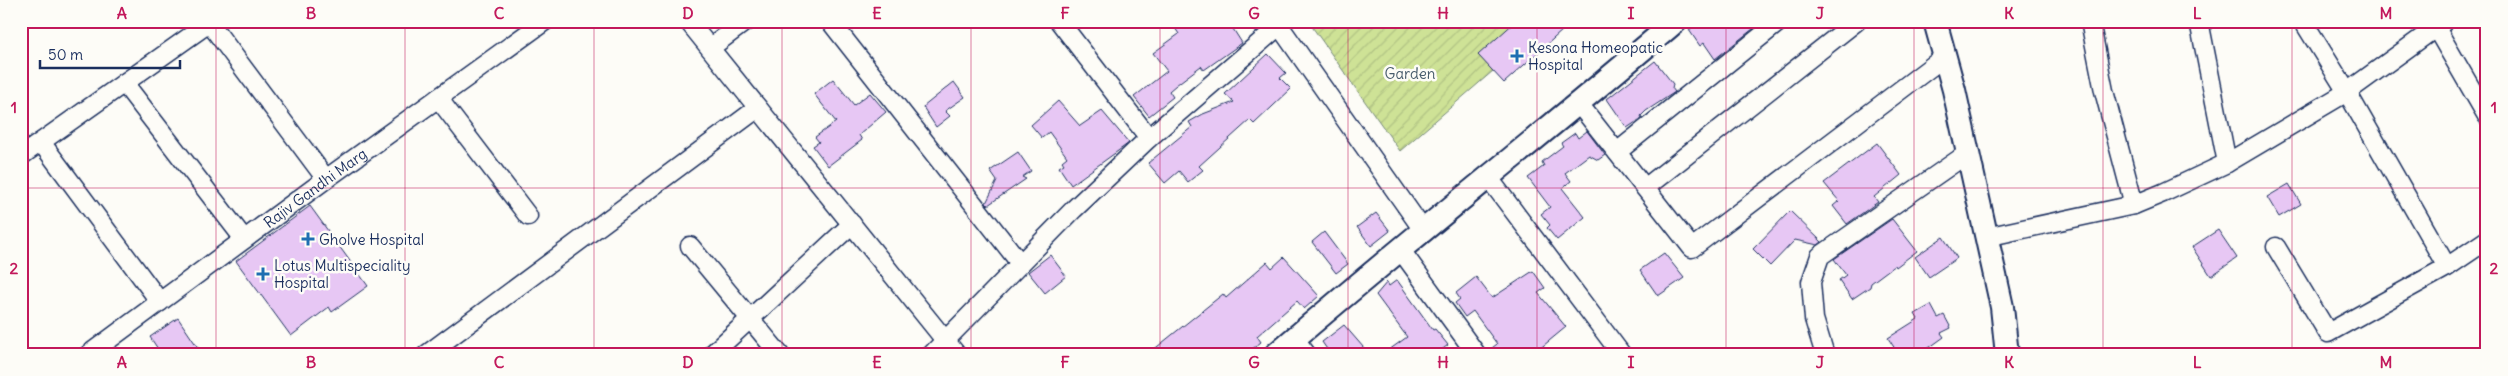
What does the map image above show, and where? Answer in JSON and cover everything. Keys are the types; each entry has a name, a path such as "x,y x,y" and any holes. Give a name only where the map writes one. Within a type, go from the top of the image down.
{"street":[{"name":"Rajiv Gandhi Marg","path":"88,355 326,179 545,21"},
{"path":"688,21 951,348"},
{"path":"710,48 746,21"},
{"path":"830,21 1020,263"},
{"path":"1059,21 1149,138"},
{"path":"1275,355 1301,346 1400,249 1579,104 1676,21"},
{"path":"1617,152 1780,21"},
{"path":"1645,188 1857,21"},
{"path":"1935,21 1968,153 2002,307 2006,355"},
{"path":"2090,21 2104,91 2134,205"},
{"path":"2199,21 2227,163"},
{"path":"2303,21 2347,92 2447,267"},
{"path":"21,156 209,22 326,179"},
{"path":"1986,236 2134,205 2227,163 2347,92 2438,23 2487,116"},
{"path":"932,355 951,348 1020,263 1149,138 1278,24 1424,230"},
{"path":"1579,104 1692,248 1944,57"},
{"path":"124,83 244,239"},
{"path":"438,98 528,216"},
{"path":"426,355 758,108"},
{"path":"42,142 160,302"},
{"path":"1825,355 1814,319 1811,282 1820,256 1968,153"},
{"path":"1488,177 1622,355"},
{"path":"711,355 852,224"},
{"path":"2276,247 2328,333 2447,267 2487,240"},
{"path":"690,246 780,355"},
{"path":"1400,249 1477,355"}],"green space":[{"name":"Garden","path":"1308,21 1551,21 1400,151"}],"building":[{"path":"1184,21 1228,21 1242,43 1204,70 1201,66 1176,85 1169,91 1173,97 1149,116 1134,97 1167,71 1153,53 1179,34 1175,28"},
{"path":"1516,21 1573,21 1504,83 1478,55"},
{"path":"1701,21 1763,21 1715,59 1704,43 1700,46 1689,30"},
{"path":"1268,54 1286,73 1280,78 1291,89 1254,124 1250,120 1199,166 1203,170 1188,182 1179,171 1165,183 1148,163 1192,127 1189,122 1203,114 1234,102 1225,94"},
{"path":"1655,61 1673,84 1672,88 1675,92 1646,111 1641,116 1642,118 1627,128 1607,99"},
{"path":"833,79 854,105 870,93 886,112 859,135 862,140 828,166 813,146 819,142 815,137 836,122 814,94"},
{"path":"954,82 965,97 945,111 950,116 936,127 923,107"},
{"path":"1058,101 1080,126 1102,111 1129,143 1071,185 1059,167 1064,164 1062,161 1067,157 1049,132 1042,138 1031,125"},
{"path":"1587,131 1605,155 1598,160 1589,155 1565,173 1571,181 1562,188 1585,217 1557,240 1547,228 1550,225 1541,214 1550,207 1528,178 1544,166 1542,162 1563,146 1561,143 1575,133 1578,138"},
{"path":"1877,143 1901,175 1874,197 1878,202 1847,224 1833,206 1839,201 1824,183"},
{"path":"1018,152 1031,171 1022,177 1026,179 988,205 986,203 997,181 990,171"},
{"path":"2289,184 2301,204 2279,217 2267,197"},
{"path":"310,206 368,286 332,312 329,307 291,336 236,261"},
{"path":"1790,211 1822,242 1818,245 1795,240 1770,266 1753,249"},
{"path":"1376,213 1390,231 1371,246 1357,227"},
{"path":"1892,219 1917,251 1896,267 1895,265 1871,283 1870,287 1852,299 1839,280 1846,275 1834,259"},
{"path":"2218,230 2237,258 2211,276 2192,247"},
{"path":"1324,232 1348,264 1336,273 1312,242"},
{"path":"1943,237 1957,258 1929,277 1915,257"},
{"path":"1664,253 1684,278 1658,296 1640,270"},
{"path":"1050,255 1066,276 1045,293 1028,272"},
{"path":"1284,257 1319,296 1304,309 1297,301 1257,336 1261,342 1245,355 1147,355 1223,294 1226,298 1267,262 1272,268"},
{"path":"1533,271 1545,288 1538,293 1566,327 1532,355 1488,355 1487,352 1497,344 1473,311 1465,317 1455,303 1460,299 1456,293 1476,277 1492,298"},
{"path":"1397,280 1433,330 1435,329 1448,345 1435,355 1382,355 1407,337 1376,295 1387,282 1389,286"},
{"path":"1931,305 1938,318 1944,315 1951,328 1941,333 1944,337 1919,355 1914,355 1910,349 1899,355 1888,338 1918,319 1915,314"},
{"path":"178,318 203,355 162,355 150,337"},
{"path":"1344,325 1370,355 1331,355 1322,342"}],"place":[{"name":"Kesona Homeopatic Hospital","path":"1517,56"},
{"name":"Gholve Hospital","path":"308,239"},
{"name":"Lotus Multispeciality Hospital","path":"263,274"}]}
